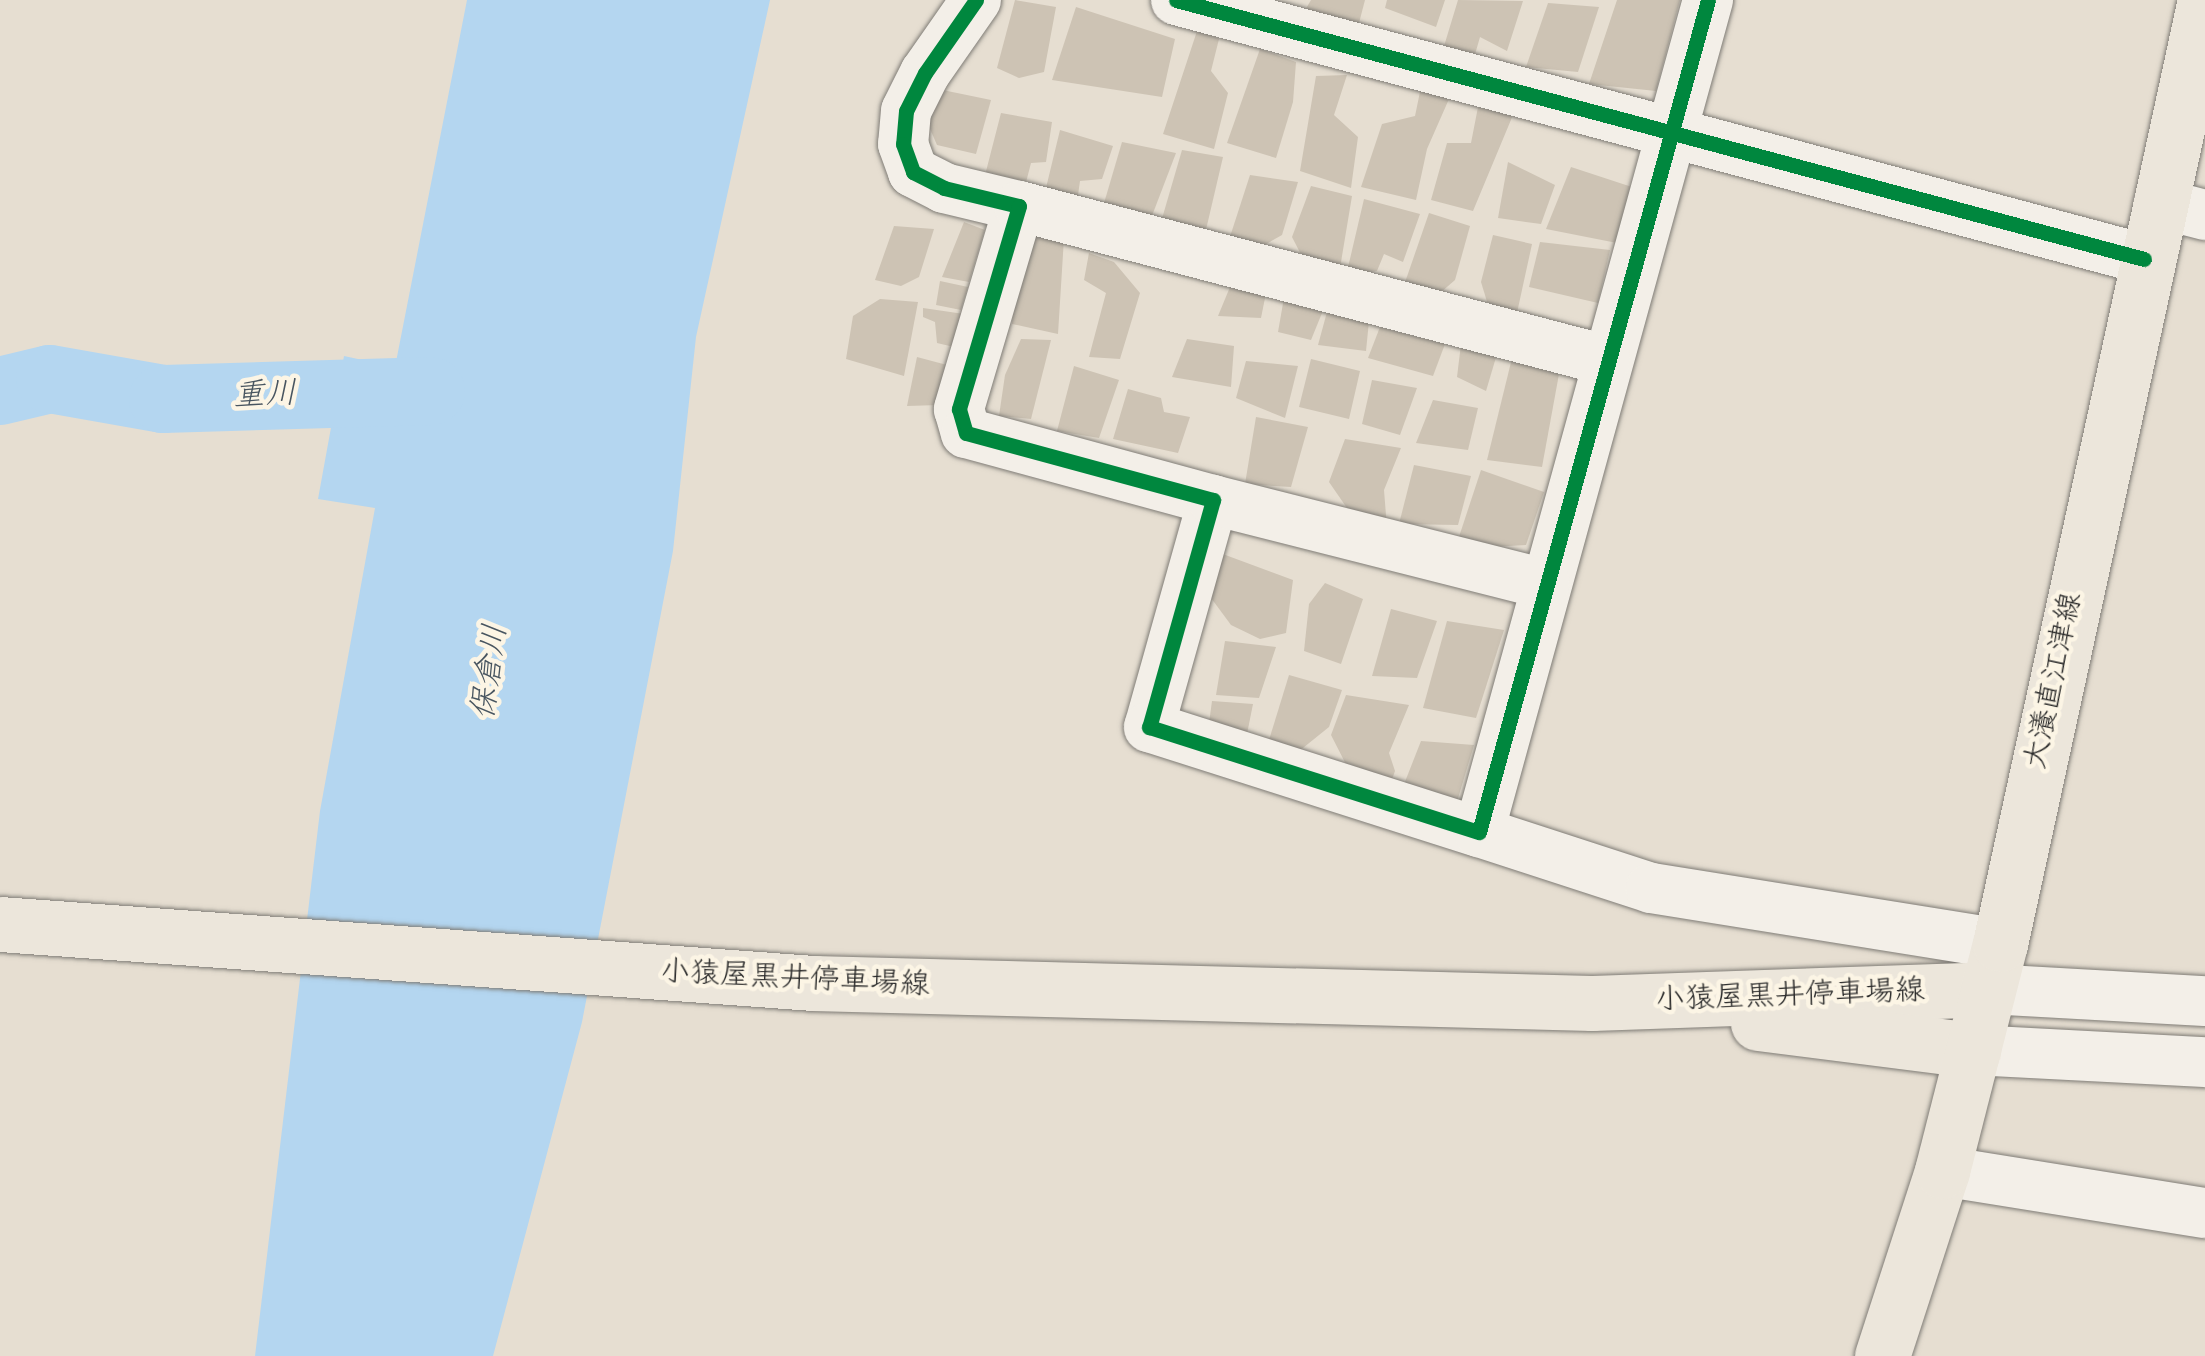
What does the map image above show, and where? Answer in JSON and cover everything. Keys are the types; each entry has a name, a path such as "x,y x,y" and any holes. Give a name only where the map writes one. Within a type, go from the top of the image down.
{"main road":[{"name":"大瀁直江津線","path":"1882,1356 1942,1170 1994,966 2144,259 2182,209 2205,0"},
{"name":"小猿屋黒井停車場線","path":"0,924 188,942 814,983 1592,1003 1973,1050"},
{"name":"小猿屋黒井停車場線","path":"1592,1003 1994,966"}],"street":[{"path":"976,0 924,74 906,112 903,144 913,172 944,188 1605,360"},
{"path":"1176,0 2144,259"},
{"path":"1480,832 1605,360 1708,0"},
{"path":"1019,206 959,409 966,433 1545,584"},
{"path":"1213,500 1149,727 1651,888 1994,966 2205,1000"},
{"path":"1973,1050 2205,1062"},
{"path":"1942,1170 2205,1213"}],"water":[{"name":"保倉川","path":"467,0 770,0 696,337 673,551 582,1022 493,1356 255,1356 320,811 375,508 318,499 344,356 395,367"}],"building":[{"path":"1015,0 1056,7 1044,72 1019,78 997,68"},
{"path":"1311,0 1365,0 1359,23 1301,17"},
{"path":"1387,0 1445,0 1436,27 1385,8"},
{"path":"1458,0 1523,1 1507,51 1480,37 1474,58 1441,56"},
{"path":"1617,0 1680,0 1656,91 1589,84"},
{"path":"1548,3 1599,7 1578,72 1526,67"},
{"path":"1076,7 1175,39 1162,97 1052,80"},
{"path":"1198,28 1219,39 1211,71 1228,93 1214,149 1163,134"},
{"path":"1260,49 1296,62 1293,102 1276,158 1227,143"},
{"path":"1347,75 1334,115 1358,137 1351,188 1300,171 1316,76"},
{"path":"928,87 991,100 976,154 937,145 924,115"},
{"path":"1421,87 1449,99 1427,149 1416,200 1361,187 1382,124 1415,116"},
{"path":"1478,107 1513,115 1473,211 1431,200 1447,143 1471,143"},
{"path":"1001,113 1052,122 1046,162 1031,163 1023,194 983,183"},
{"path":"1060,130 1113,146 1102,179 1080,181 1077,202 1045,192"},
{"path":"1122,142 1176,153 1150,221 1102,210"},
{"path":"1182,150 1223,157 1205,234 1161,222"},
{"path":"1508,162 1555,185 1541,224 1498,218"},
{"path":"1571,167 1635,188 1617,243 1546,229"},
{"path":"1250,175 1298,182 1282,235 1252,252 1227,246"},
{"path":"1311,186 1352,196 1338,280 1310,272 1292,237"},
{"path":"1364,199 1420,214 1403,262 1384,254 1377,271 1346,276"},
{"path":"1429,213 1470,226 1455,280 1432,300 1402,291"},
{"path":"964,222 985,230 969,282 942,277"},
{"path":"894,226 934,229 919,277 901,286 875,280"},
{"path":"1036,229 1064,238 1058,334 1012,324 1015,266"},
{"path":"1493,235 1532,244 1515,322 1492,318 1481,282"},
{"path":"1540,242 1610,250 1598,303 1529,287"},
{"path":"1089,253 1114,262 1140,293 1120,359 1089,357 1106,293 1084,280"},
{"path":"940,281 968,287 961,310 936,305"},
{"path":"1230,287 1266,293 1261,318 1218,316"},
{"path":"1285,292 1324,308 1311,340 1278,332"},
{"path":"880,299 918,302 904,376 846,359 853,316"},
{"path":"923,308 964,314 954,347 937,343 935,322 923,317"},
{"path":"1327,312 1369,321 1366,351 1318,345"},
{"path":"1380,327 1445,344 1433,376 1368,358"},
{"path":"1021,339 1051,340 1031,419 999,416 1005,375"},
{"path":"1187,339 1234,346 1231,387 1172,377"},
{"path":"1461,344 1497,354 1486,391 1457,377"},
{"path":"1513,354 1559,374 1542,467 1487,460"},
{"path":"917,357 947,365 939,405 907,406"},
{"path":"1311,359 1360,371 1349,419 1299,407"},
{"path":"1246,361 1298,366 1285,418 1236,398"},
{"path":"1074,366 1119,380 1099,438 1057,431"},
{"path":"1372,380 1417,388 1400,435 1362,424"},
{"path":"1128,389 1161,398 1164,412 1190,417 1178,453 1113,439"},
{"path":"1433,400 1478,408 1468,450 1416,443"},
{"path":"1256,417 1308,427 1291,487 1245,484"},
{"path":"1345,439 1401,448 1384,490 1387,528 1358,524 1329,482"},
{"path":"1414,465 1471,476 1458,525 1399,524"},
{"path":"1481,470 1544,492 1526,545 1455,549"},
{"path":"1212,550 1293,580 1286,633 1260,639 1231,625 1200,583"},
{"path":"1325,583 1363,599 1341,664 1304,651 1309,604"},
{"path":"1391,609 1437,621 1417,678 1372,676"},
{"path":"1447,621 1504,630 1476,718 1423,708"},
{"path":"1225,641 1276,647 1259,698 1216,695"},
{"path":"1289,675 1342,690 1329,727 1293,756 1269,740"},
{"path":"1346,695 1409,705 1389,753 1395,771 1389,788 1355,782 1331,735"},
{"path":"1212,701 1253,704 1245,744 1207,738"},
{"path":"1421,741 1474,745 1456,805 1399,797"}],"waterway":[{"name":"重川","path":"0,391 50,379 163,399 431,391"}],"cycle path":[{"path":"976,0 925,73 906,111 903,144 913,172 944,188 1019,206 959,409 966,433 1213,500 1149,727 1479,832 1708,0"},
{"path":"1176,0 2144,259"}]}
